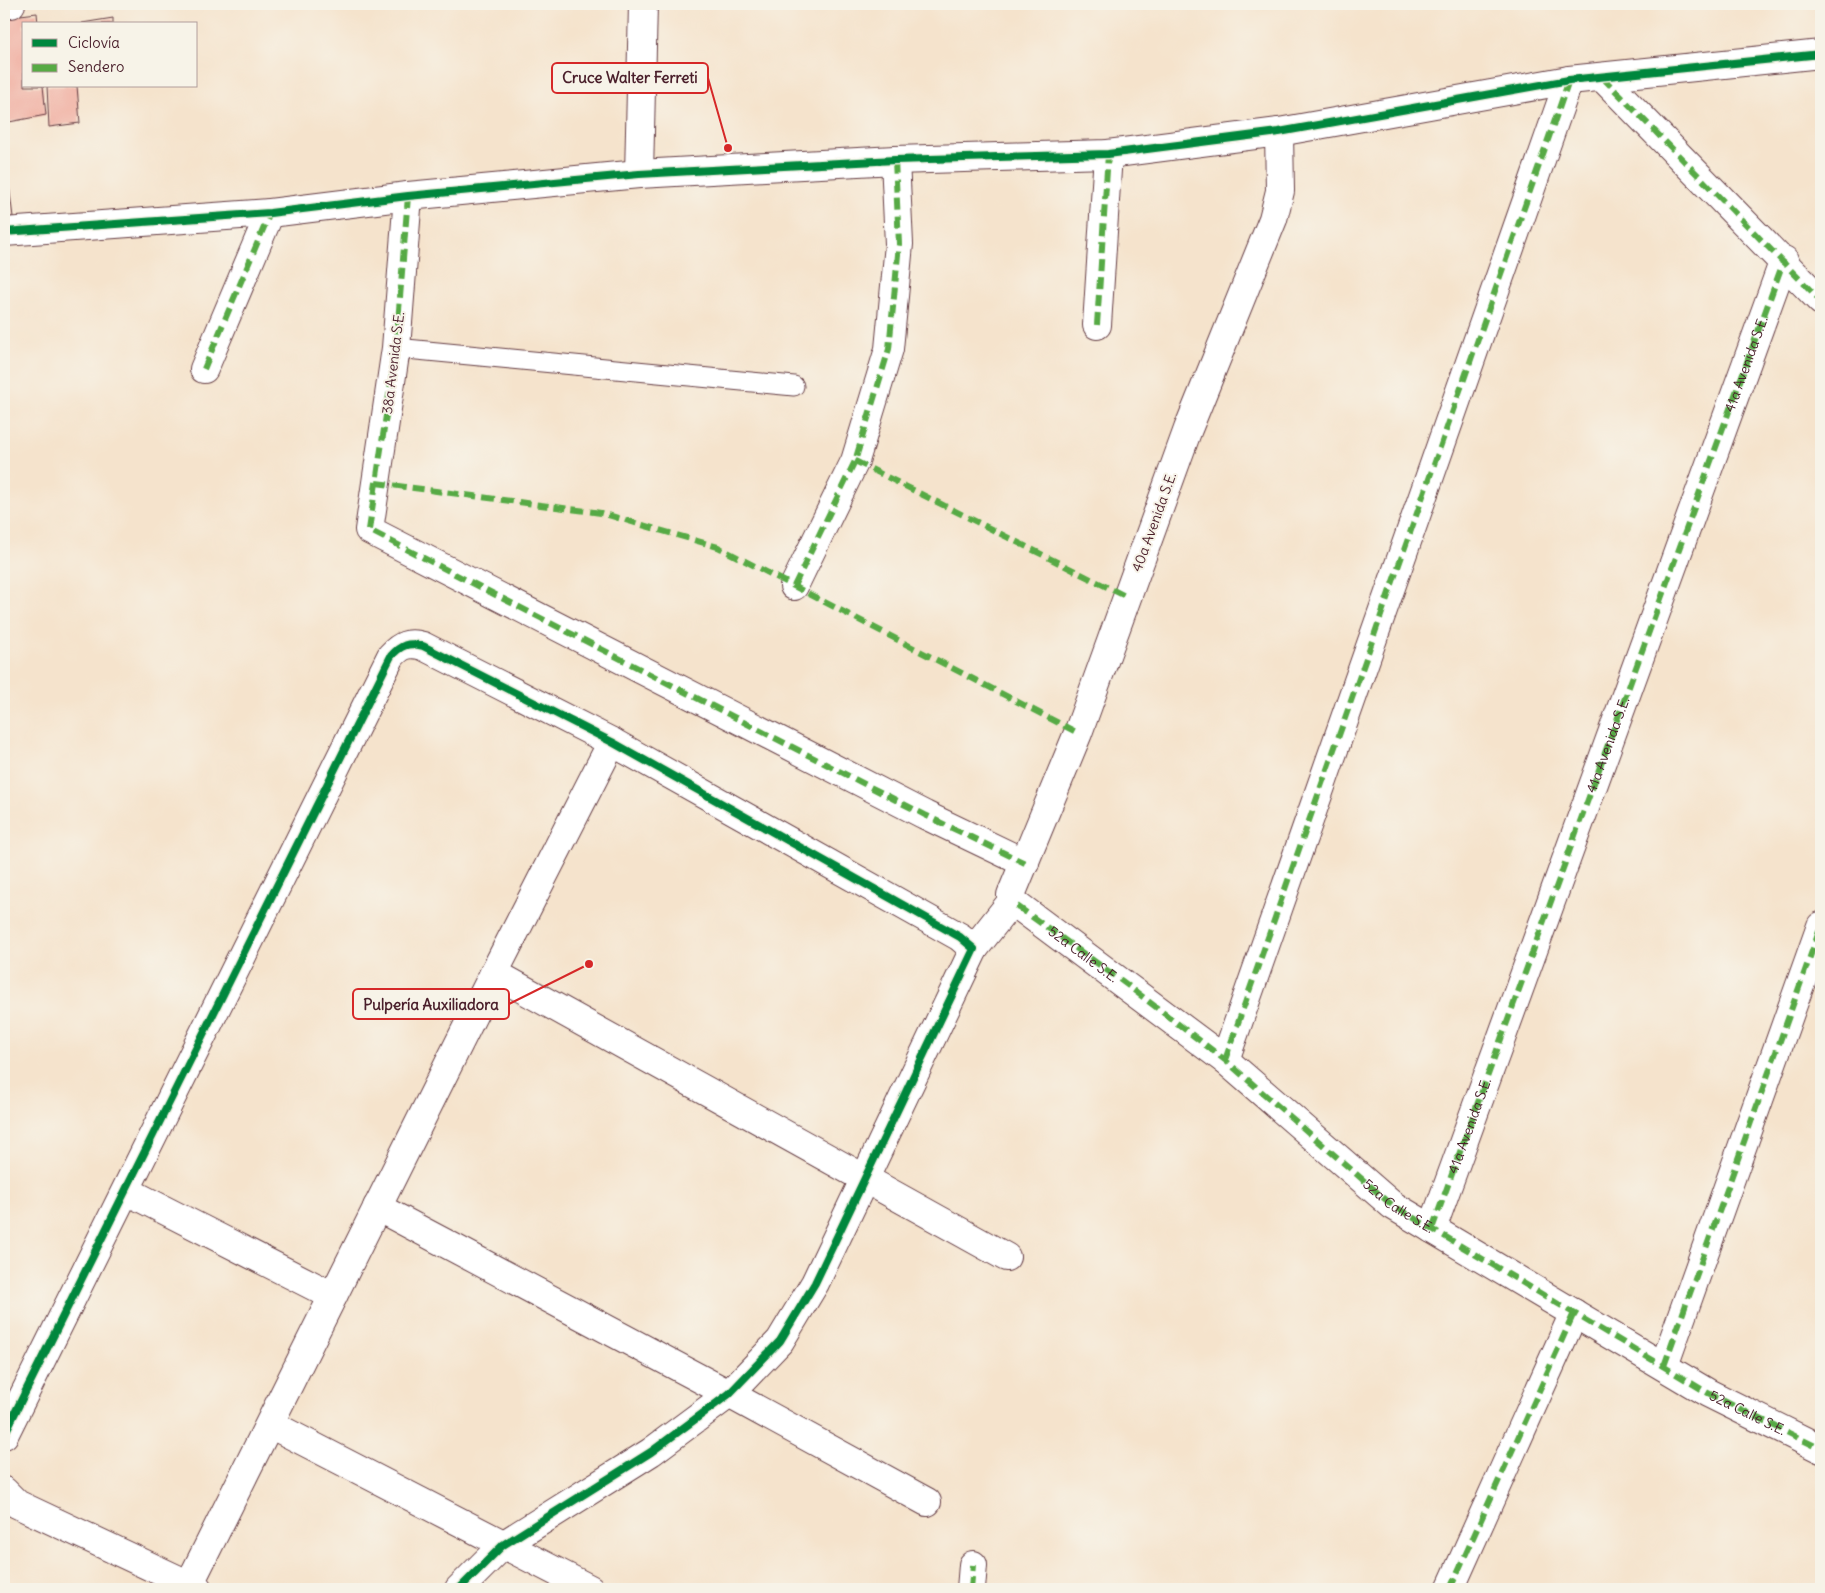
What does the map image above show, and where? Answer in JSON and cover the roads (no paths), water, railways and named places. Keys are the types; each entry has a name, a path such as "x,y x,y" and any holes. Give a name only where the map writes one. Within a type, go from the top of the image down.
{"street":[{"path":"4,5 11,4"},
{"path":"639,174 643,4"},
{"path":"4,232 270,212 408,196 639,174 895,160 1108,154 1278,132 1569,80 1821,54"},
{"path":"1602,77 1784,260 1821,301"},
{"path":"1225,1060 1569,80"},
{"name":"40a Avenida S.E.","path":"1014,904 1011,895 1078,733 1188,429 1273,219 1280,191 1278,132"},
{"path":"1098,325 1108,154"},
{"path":"794,586 856,461 888,349 899,244 895,160"},
{"name":"38a Avenida S.E.","path":"408,196 396,348 369,530 925,815 1025,863"},
{"path":"204,370 270,212"},
{"name":"41a Avenida S.E.","path":"1432,1229 1784,260"},
{"path":"4,1436 391,656 400,646 411,643 423,646 612,742 960,937 974,949"},
{"path":"4,1491 17,1504 193,1587 270,1424 376,1208 612,742"},
{"path":"459,1589 503,1545 651,1452 729,1394 780,1341 815,1284 974,949 1014,904"},
{"name":"52a Calle S.E.","path":"1014,904 1122,981 1225,1060 1392,1205 1708,1392 1821,1448"},
{"path":"1664,1366 1821,926"},
{"path":"494,973 1006,1257"},
{"path":"127,1190 333,1296"},
{"path":"376,1208 729,1394 927,1502"},
{"path":"1450,1589 1574,1313"},
{"path":"270,1424 590,1589"}],"lane":[{"path":"396,348 794,386"}],"place":[{"name":"Cruce Walter Ferreti","path":"728,148"},
{"name":"Pulpería Auxiliadora","path":"589,964"}]}
